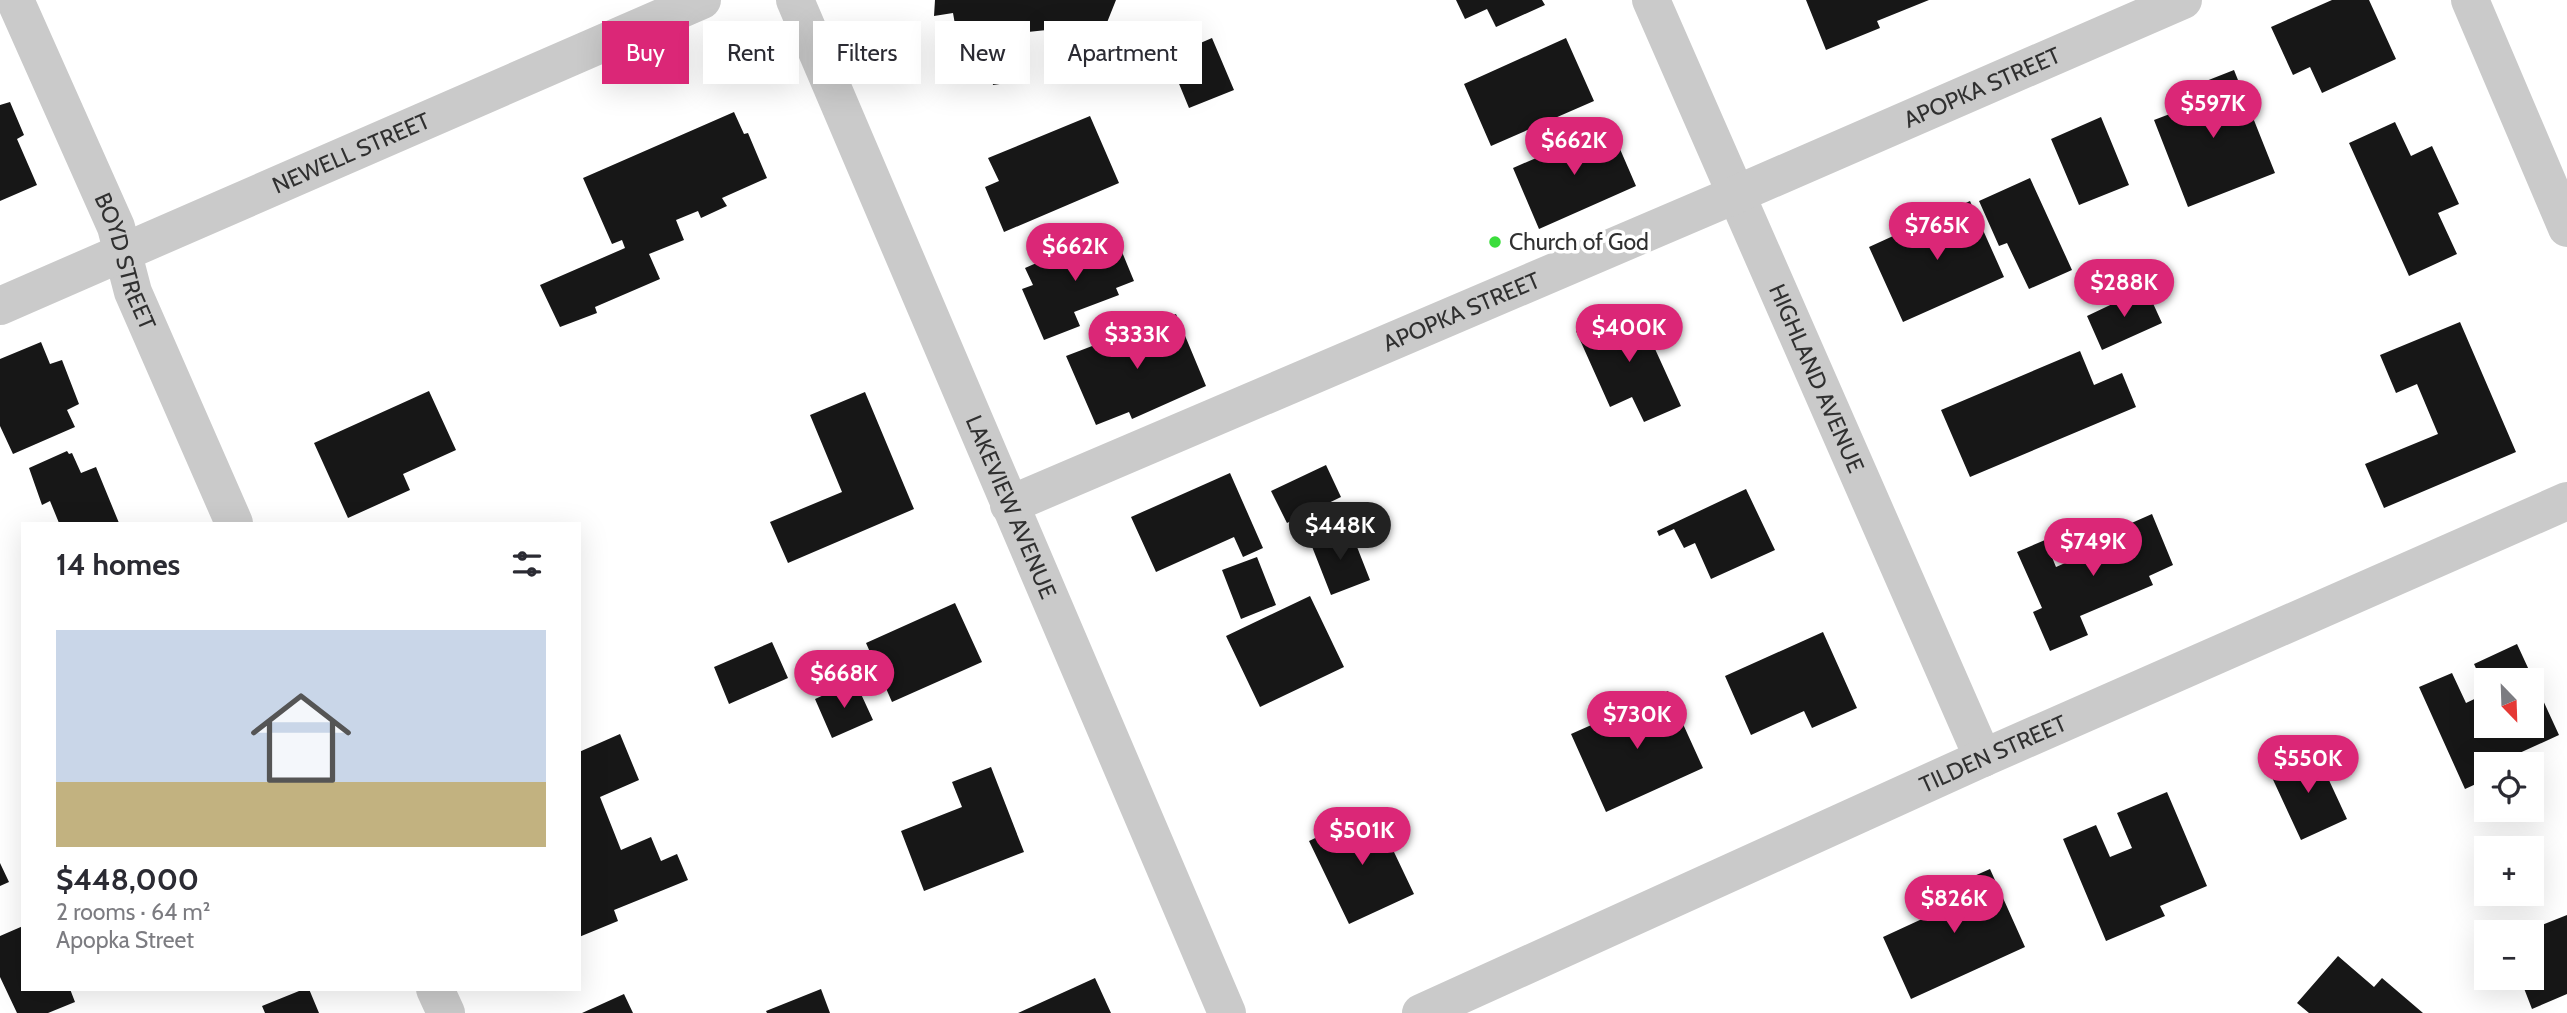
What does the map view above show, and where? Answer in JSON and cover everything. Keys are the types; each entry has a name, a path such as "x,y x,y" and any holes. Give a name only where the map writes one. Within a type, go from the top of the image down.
{"street":[{"name":"BOYD STREET","path":"15,0 116,227 134,292 234,522"},
{"name":"NEWELL STREET","path":"0,306 702,0"},
{"name":"LAKEVIEW AVENUE","path":"795,0 1227,1013"},
{"name":"HIGHLAND AVENUE","path":"1651,0 1983,758"},
{"name":"APOPKA STREET","path":"1009,505 2183,0"},
{"path":"2470,0 2567,228"},
{"name":"TILDEN STREET","path":"1421,1013 1983,758 2567,501"},
{"path":"436,991 446,1013"}],"building":[{"path":"935,0 1116,0 1108,21 1044,21 1044,30 1030,32 1030,21 954,21 953,13 934,16"},
{"path":"1456,0 1542,0 1545,5 1496,27 1487,9 1465,19"},
{"path":"1806,0 1929,0 1877,21 1880,28 1826,50"},
{"path":"2332,0 2369,0 2396,59 2322,93 2310,67 2293,75 2271,27"},
{"path":"1212,38 1234,90 1189,108 1179,84 1202,84 1202,42"},
{"path":"1566,38 1594,101 1491,146 1464,84"},
{"path":"2234,70 2275,173 2188,207 2154,120 2175,112 2168,96"},
{"path":"10,102 24,135 17,139 37,185 0,201 0,105"},
{"path":"734,112 744,134 748,133 767,178 722,198 727,206 701,218 698,211 676,220 684,240 649,254 660,279 595,307 597,313 560,327 540,285 625,248 622,240 612,244 583,178"},
{"path":"1090,116 1119,183 1004,232 985,187 999,181 988,158"},
{"path":"2101,117 2129,185 2079,205 2051,139"},
{"path":"2395,122 2411,156 2432,146 2459,204 2438,213 2457,254 2409,276 2349,143"},
{"path":"1610,126 1636,186 1539,229 1513,168"},
{"path":"2030,178 2072,270 2029,289 2007,243 1999,246 1979,201"},
{"path":"1970,201 2004,277 1903,322 1869,247"},
{"path":"1115,235 1134,281 1116,288 1119,295 1074,312 1080,326 1044,340 1022,289 1033,285 1025,268 1094,238 1095,242"},
{"path":"2146,288 2162,323 2102,350 2087,316"},
{"path":"1635,305 1681,406 1644,422 1632,397 1610,407 1576,331"},
{"path":"1176,314 1206,386 1132,419 1129,412 1096,425 1066,356"},
{"path":"2460,322 2516,452 2384,508 2365,464 2438,434 2417,384 2396,393 2380,355"},
{"path":"41,342 50,364 62,360 79,404 67,410 75,427 13,454 0,426 0,359"},
{"path":"2080,351 2094,385 2122,373 2136,407 1970,477 1941,410"},
{"path":"429,391 456,450 403,474 410,490 348,518 314,443"},
{"path":"865,392 914,509 788,563 770,522 842,492 810,415"},
{"path":"67,451 72,453 81,473 96,467 119,522 59,522 50,501 42,505 29,468"},
{"path":"1326,465 1341,497 1287,523 1271,491"},
{"path":"1230,473 1263,548 1243,557 1234,537 1156,572 1131,517"},
{"path":"1746,489 1775,550 1711,579 1695,543 1684,548 1674,529 1659,536 1657,531"},
{"path":"2152,514 2173,565 2149,576 2153,585 2080,616 2088,635 2050,651 2033,612 2042,608 2017,552 2045,540 2056,567 2106,545 2102,536"},
{"path":"1350,529 1370,580 1331,595 1311,544"},
{"path":"1257,557 1276,605 1241,619 1222,570"},
{"path":"1310,596 1344,667 1260,707 1226,636"},
{"path":"955,603 982,662 892,702 866,643"},
{"path":"1823,632 1857,708 1812,728 1804,711 1751,735 1725,676"},
{"path":"772,642 788,678 729,704 714,667"},
{"path":"2517,644 2528,668 2476,668 2474,664"},
{"path":"2452,673 2466,703 2474,699 2474,738 2544,738 2544,702 2559,735 2522,752 2474,752 2474,785 2465,789 2419,687"},
{"path":"855,681 873,720 832,738 815,699"},
{"path":"1668,691 1703,768 1606,812 1571,734"},
{"path":"620,734 639,780 600,797 621,850 651,837 661,861 677,854 688,880 614,910 618,921 581,936 581,751"},
{"path":"2315,750 2347,819 2301,840 2269,771"},
{"path":"991,767 1024,852 924,891 901,831 962,807 952,782"},
{"path":"2167,792 2207,886 2160,906 2165,916 2106,941 2063,839 2096,825 2110,857 2132,848 2117,813"},
{"path":"1374,810 1414,894 1349,924 1309,841"},
{"path":"0,863 9,882 0,886"},
{"path":"1990,869 2025,947 1911,999 1883,937 1922,919 1915,902"},
{"path":"2567,915 2567,994 2532,1009 2525,990 2544,990 2544,924"},
{"path":"21,927 21,991 71,991 75,1002 48,1013 17,1013 0,977 0,936"},
{"path":"2338,956 2374,987 2382,978 2423,1013 2309,1013 2297,1003"},
{"path":"1095,978 1111,1013 1018,1013"},
{"path":"821,989 830,1013 766,1011"},
{"path":"299,991 310,991 319,1013 265,1013 262,1006"},
{"path":"624,994 633,1013 582,1013"}],"place":[{"name":"Church of God","path":"1495,242"}]}
